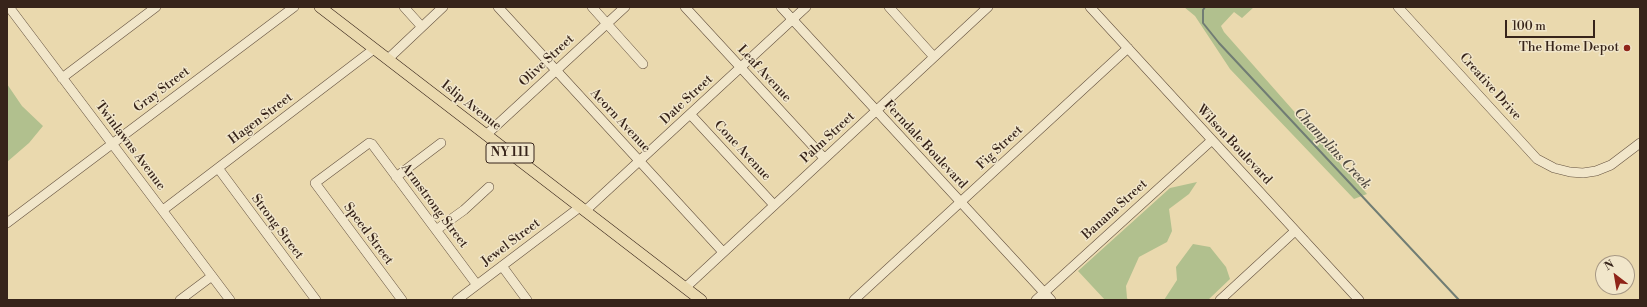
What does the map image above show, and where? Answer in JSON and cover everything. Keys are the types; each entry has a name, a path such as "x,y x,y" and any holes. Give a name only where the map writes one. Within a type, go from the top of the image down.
{"main road":[{"name":"Islip Avenue","path":"320,7 701,300"}],"street":[{"path":"62,78 156,7"},
{"name":"Gray Street","path":"7,223 294,7"},
{"path":"404,7 422,26"},
{"path":"388,59 443,7"},
{"name":"Acorn Avenue","path":"498,7 723,252"},
{"path":"592,7 644,64"},
{"name":"Olive Street","path":"486,135 624,7"},
{"name":"Leaf Avenue","path":"685,7 824,158"},
{"name":"Ferndale Boulevard","path":"781,7 1051,300"},
{"name":"Date Street","path":"583,209 640,160 806,7"},
{"path":"889,7 934,57"},
{"name":"Wilson Boulevard","path":"1090,7 1359,300"},
{"name":"Creative Drive","path":"1398,7 1537,159 1554,168 1570,172 1583,173 1596,171 1612,165 1640,143"},
{"name":"Palm Street","path":"685,288 985,8"},
{"name":"Twinlawns Avenue","path":"12,10 230,300"},
{"name":"Fig Street","path":"854,300 1128,48"},
{"name":"Hagen Street","path":"163,210 374,49"},
{"name":"Cone Avenue","path":"690,114 774,205"},
{"name":"Banana Street","path":"1036,300 1212,140"},
{"name":"Armstrong Street","path":"315,183 369,143 372,144 477,285"},
{"path":"396,177 441,143"},
{"name":"Strong Street","path":"218,168 316,300"},
{"name":"Speed Street","path":"315,183 402,300"},
{"path":"436,230 464,210 489,187"},
{"name":"Jewel Street","path":"457,300 502,266 583,209"},
{"path":"1220,300 1295,231"},
{"path":"502,266 527,300"},
{"path":"180,300 212,276"}],"green space":[{"path":"1184,7 1254,7 1242,18 1234,12 1221,26 1224,32 1367,194 1354,199 1230,69 1195,16"},
{"path":"7,84 22,106 43,126 29,143 7,162"},
{"path":"1197,182 1189,194 1169,209 1172,231 1167,242 1139,257 1126,286 1128,300 1105,300 1078,271 1170,188"},
{"path":"1193,244 1210,247 1226,267 1230,279 1208,300 1164,300 1177,280 1176,267"}],"waterway":[{"name":"Champlins Creek","path":"1205,7 1203,10 1203,23 1219,43 1459,300"}],"place":[{"name":"The Home Depot","path":"1627,48"}]}
